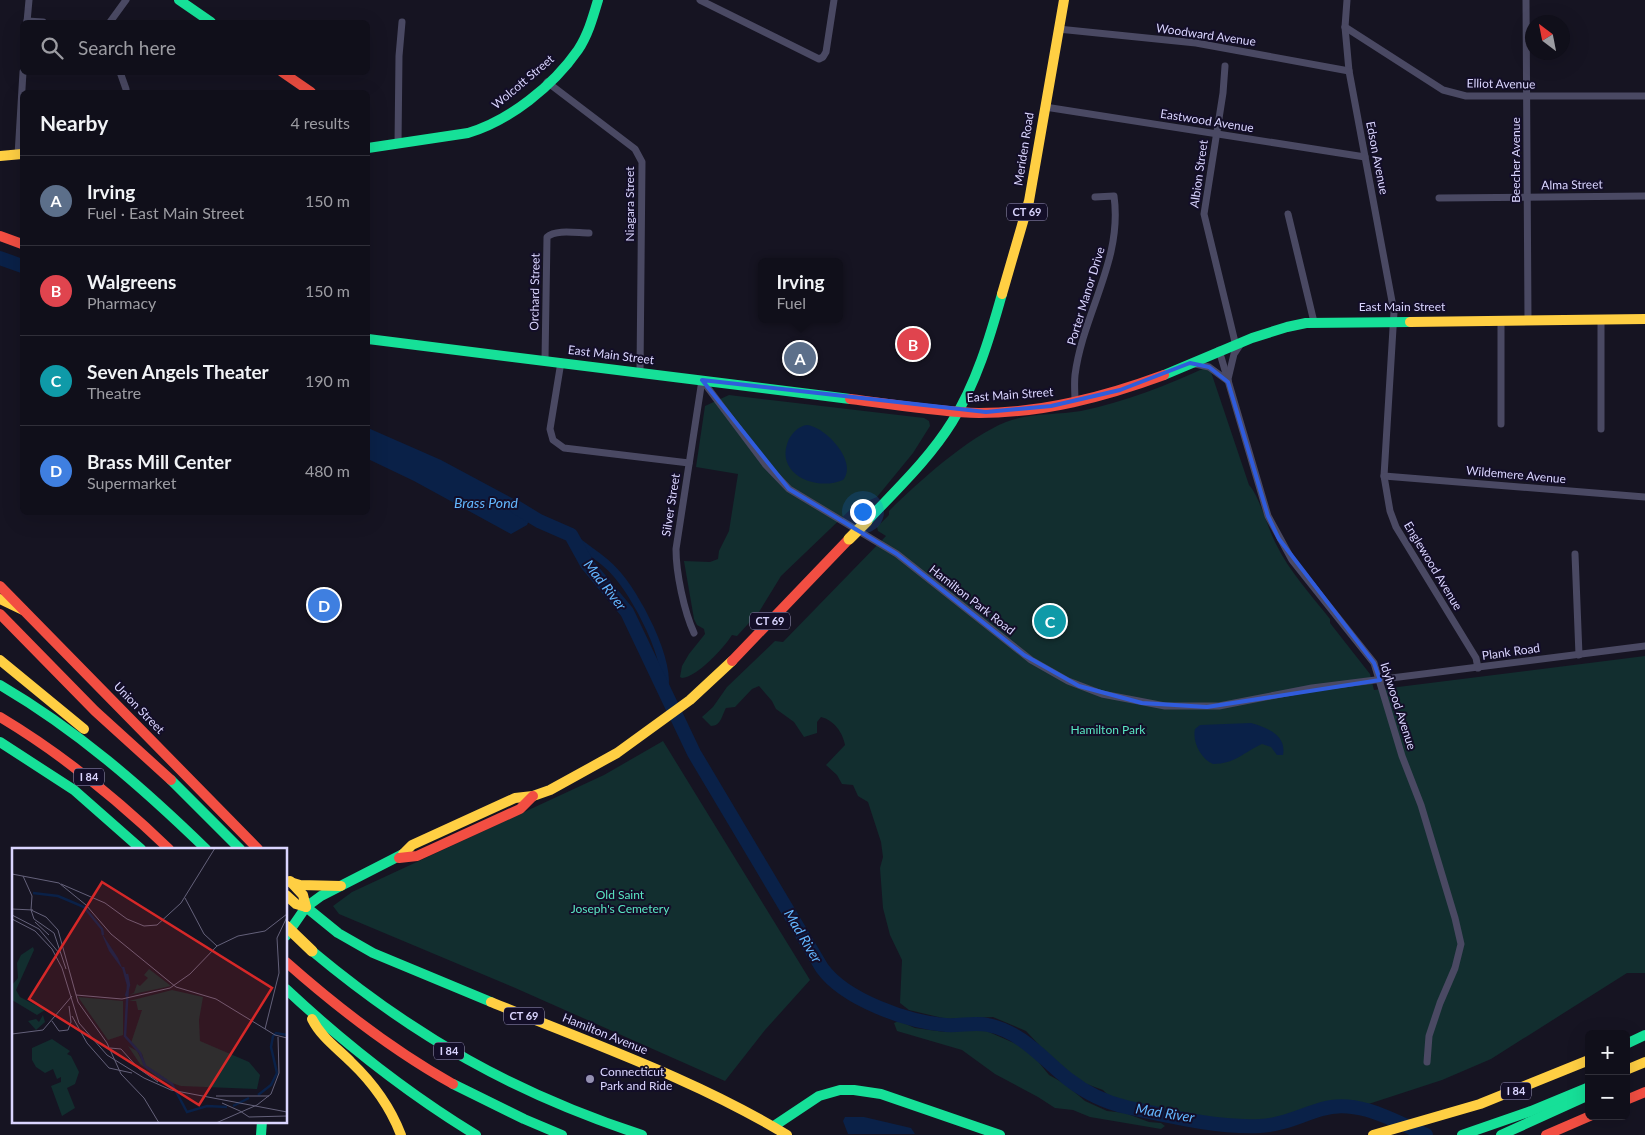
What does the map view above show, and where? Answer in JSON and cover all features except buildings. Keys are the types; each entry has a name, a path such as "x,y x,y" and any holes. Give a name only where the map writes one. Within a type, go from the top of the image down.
{"main road":[{"path":"179,0 208,20"},
{"name":"Wolcott Street","path":"370,148 467,133 487,126 511,112 547,82 579,48 588,30 598,0"},
{"name":"Meriden Road","path":"959,412 992,328 1025,220 1064,0"},
{"path":"286,75 308,90"},
{"path":"0,156 20,154"},
{"path":"0,236 20,243"},
{"name":"East Main Street","path":"370,340 545,360 959,412 1020,410 1076,402 1132,386 1240,341 1279,328 1314,322 1645,319"},
{"name":"CT 69","path":"306,907 318,898 399,858 413,857 426,852 520,809 533,796 612,757 665,720 742,651 849,539 928,456 959,412"},
{"name":"Union Street","path":"0,586 257,848"},
{"path":"0,599 23,610"},
{"path":"0,614 86,701 182,790 239,848"},
{"path":"0,660 81,726 92,744"},
{"name":"I 84","path":"0,685 39,708 92,744 138,784 205,848"},
{"name":"I 84","path":"0,718 34,738 89,777 167,848"},
{"path":"0,742 74,790 140,848"},
{"path":"288,880 300,884 342,886"},
{"path":"288,880 303,895 306,907 288,933"},
{"path":"288,897 296,904 306,907"},
{"name":"Hamilton Avenue","path":"306,907 331,928 372,953 676,1078 730,1102 787,1135"},
{"name":"I 84","path":"288,928 312,951 381,1007 465,1061 560,1107 642,1135"},
{"name":"I 84","path":"288,964 364,1026 417,1062 469,1093 562,1135"},
{"path":"288,991 308,1010 399,1084 476,1135"},
{"path":"308,1010 320,1032 356,1067 379,1093 402,1135"},
{"path":"1630,1042 1645,1035"},
{"name":"I 84","path":"1373,1135 1441,1117 1517,1091 1585,1062"},
{"path":"1630,1068 1645,1062"},
{"name":"I 84","path":"1467,1133 1585,1089"},
{"path":"774,1126 814,1098 834,1091 857,1090 878,1093 950,1120 1000,1135"},
{"path":"1630,1098 1645,1092"},
{"path":"1501,1135 1585,1097"},
{"path":"1546,1135 1585,1118"},
{"path":"529,1121 542,1135"},
{"path":"261,1135 262,1122"}],"street":[{"path":"27,20 29,0"},
{"path":"111,20 126,0"},
{"path":"700,0 814,58 822,58 826,52 834,0"},
{"name":"Edson Avenue","path":"1347,0 1344,27 1349,71 1395,320"},
{"name":"Beecher Avenue","path":"1526,0 1528,320"},
{"path":"398,144 399,56 402,22"},
{"name":"Elliot Avenue","path":"1344,27 1442,90 1466,96 1645,96"},
{"name":"Woodward Avenue","path":"1058,29 1196,43 1349,71"},
{"name":"Albion Street","path":"1225,66 1217,134 1204,214 1240,341"},
{"path":"23,90 24,75"},
{"path":"121,75 126,89"},
{"name":"Niagara Street","path":"547,82 635,149 642,162 640,372"},
{"name":"Eastwood Avenue","path":"1045,107 1366,157"},
{"name":"Porter Manor Drive","path":"1076,402 1075,375 1079,358 1114,242 1116,211 1114,196 1095,196"},
{"name":"Alma Street","path":"1439,198 1645,196"},
{"path":"1288,214 1314,322"},
{"name":"Orchard Street","path":"545,360 547,237 560,233 589,233"},
{"name":"Englewood Avenue","path":"1395,320 1384,476 1390,511 1396,527 1476,658 1478,668"},
{"path":"1501,320 1501,424"},
{"path":"1601,320 1601,429"},
{"name":"Idylwood Avenue","path":"1228,382 1234,354 1240,341"},
{"name":"Idylwood Avenue","path":"1219,350 1268,516 1292,560 1374,663 1380,680 1382,695 1402,756 1422,805 1460,944 1455,968 1428,1036 1427,1062"},
{"path":"560,362 550,429 553,440 564,448 689,463"},
{"path":"1190,363 1209,367 1228,382"},
{"name":"Silver Street","path":"694,633 689,620 676,556 702,380"},
{"name":"Hamilton Park Road","path":"702,380 765,464 789,488 897,554 1024,655 1079,686 1113,697 1154,705 1207,707 1236,704 1312,688 1380,680"},
{"name":"Wildemere Avenue","path":"1384,476 1645,497"},
{"path":"1575,554 1580,655"},
{"name":"Plank Road","path":"1380,680 1645,646"}],"highlighted area":[{"path":"1190,363 1209,367 1228,382 1268,516 1279,539 1374,663 1380,680 1207,707 1142,703 1079,686 1024,655 897,554 789,489 702,380 986,412 1051,406 1120,390"}],"green space":[{"name":"Hamilton Park","path":"1209,366 1249,485 1256,496 1281,554 1294,574 1330,619 1330,623 1370,674 1374,690 1645,656 1645,973 1627,973 1491,1059 1442,1080 1344,1112 1335,1111 1265,1129 1145,1115 1121,1109 1103,1100 1108,1095 1103,1090 1081,1082 1059,1066 1026,1031 993,1017 947,1019 909,1010 900,1003 902,960 890,935 883,908 880,868 883,857 881,842 868,802 858,796 853,785 842,784 837,775 826,765 845,745 837,728 830,721 821,717 817,722 817,733 804,737 794,722 776,709 772,701 759,686 752,689 735,707 726,708 721,720 714,726 711,726 702,717 713,707 727,687 775,641 783,642 886,536 878,531 877,527 889,515 889,511 928,474 960,449 991,429 1015,419 1081,411 1130,398"},
{"path":"729,395 924,418 929,421 930,426 913,453 877,497 853,507 781,576 759,612 737,636 732,635 717,654 695,673 682,678 680,677 682,666 705,634 704,629 697,625 694,619 684,561 710,562 718,559 719,551 729,531 738,474 696,467 705,406"},
{"name":"Old Saint Joseph's Cemetery","path":"663,741 810,980 765,1030 725,1081 513,987 339,914 333,906 352,892 604,775"},
{"path":"899,1021 915,1028 945,1032 982,1029 1028,1049 1049,1075 1065,1084 1085,1101 1107,1111 1125,1113 1149,1122 1161,1123 1165,1126 1161,1129 1090,1117 1073,1110 1055,1108 995,1074 962,1050 897,1031 894,1023"}],"water":[{"path":"807,425 823,432 838,447 846,464 847,473 843,480 832,483 809,481 800,477 792,470 787,461 786,451 789,439 796,430"},
{"name":"Brass Pond","path":"370,429 441,460 525,505 531,516 527,525 511,534 414,481 370,460"},
{"path":"1251,723 1269,730 1279,737 1282,742 1283,755 1277,755 1271,747 1262,744 1233,760 1213,764 1198,750 1194,734 1195,729 1200,725"},
{"path":"845,1117 864,1117 911,1128 915,1134 848,1134 843,1121"}],"waterway":[{"name":"Mad River","path":"0,258 20,265"},
{"name":"Mad River","path":"516,507 539,521 571,535 587,564 627,612 694,753 822,968 832,980 846,990 878,1007 914,1019 946,1025 983,1024 1000,1029 1022,1040 1082,1089 1103,1100 1118,1105 1193,1121 1244,1126 1276,1124 1322,1109 1335,1106 1349,1106 1389,1118 1426,1135"},
{"path":"572,537 609,566 623,581 632,595 650,628 657,646 665,679 664,692"}],"traffic: fast":[{"path":"179,0 208,20"},
{"path":"370,148 468,133 499,120 514,111 543,89 578,50 587,32 598,0"},
{"path":"867,521 923,461 943,436 961,407 987,343 1002,294"},
{"path":"1164,375 1252,338 1287,327 1306,323 1410,322"},
{"path":"370,339 850,399"},
{"path":"0,685 82,740 133,782 205,848"},
{"path":"0,742 74,790 140,848"},
{"path":"171,780 239,848"},
{"path":"403,854 321,896 306,907 338,933 373,953 491,1002"},
{"path":"288,933 306,907"},
{"path":"312,951 389,1010 468,1060 551,1101 642,1135"},
{"path":"288,991 377,1067 450,1119 476,1135"},
{"path":"1630,1042 1645,1035"},
{"path":"453,1084 524,1119 562,1135"},
{"path":"1462,1135 1531,1111 1585,1089"},
{"path":"774,1126 819,1096 840,1090 854,1090 881,1094 1000,1135"},
{"path":"1501,1135 1585,1097"},
{"path":"261,1135 262,1122"}],"traffic: slow":[{"path":"1002,294 1029,201 1064,0"},
{"path":"0,156 20,154"},
{"path":"1410,322 1645,319"},
{"path":"849,539 867,521"},
{"path":"0,599 23,610"},
{"path":"0,660 84,729"},
{"path":"403,854 412,845 515,798 533,796 550,790 617,753 690,700 732,661"},
{"path":"290,881 303,895 306,907"},
{"path":"290,882 300,885 341,886"},
{"path":"288,897 296,904 306,907"},
{"path":"288,928 312,951"},
{"path":"491,1002 679,1079 716,1096 787,1135"},
{"path":"312,1019 325,1037 374,1087 392,1114 401,1135"},
{"path":"1373,1135 1480,1104 1585,1062"},
{"path":"1630,1068 1645,1062"}],"traffic: jam":[{"path":"286,75 308,90"},
{"path":"0,236 20,243"},
{"path":"850,399 947,411 1003,412 1050,407 1096,397 1164,375"},
{"path":"732,661 849,539"},
{"path":"0,586 257,848"},
{"path":"0,614 95,711 171,780"},
{"path":"0,717 45,746 88,778 168,848"},
{"path":"399,858 417,856 520,809 533,796"},
{"path":"288,964 325,996 387,1043 453,1084"},
{"path":"1630,1098 1645,1092"},
{"path":"1546,1135 1585,1118"}],"place":[{"name":"Walgreens","path":"913,344"},
{"name":"Irving","path":"800,358"},
{"name":"Brass Mill Center","path":"324,605"},
{"name":"Seven Angels Theater","path":"1050,621"},
{"name":"Connecticut Park and Ride","path":"590,1079"}]}
